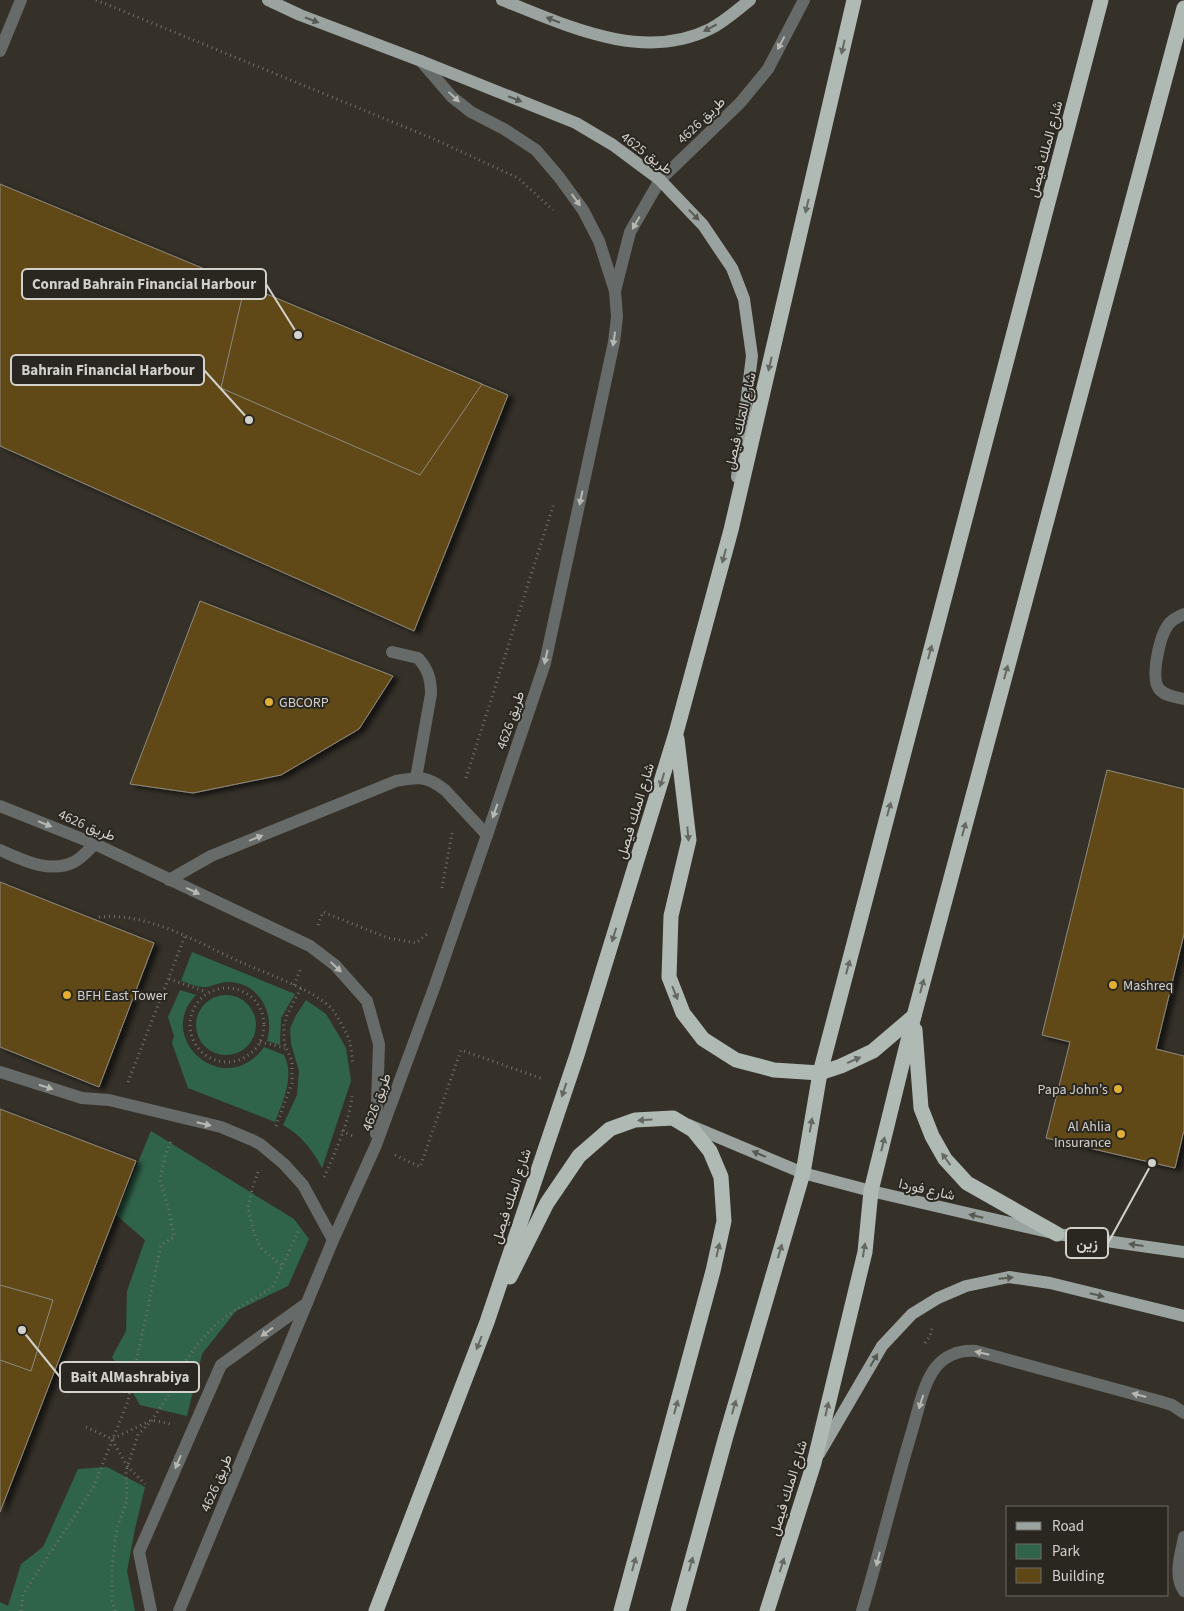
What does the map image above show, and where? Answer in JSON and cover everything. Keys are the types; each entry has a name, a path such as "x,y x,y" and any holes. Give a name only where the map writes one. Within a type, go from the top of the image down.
{"highway":[{"name":"شارع الملك فيصل","path":"376,1611 487,1322 577,1055 676,733 731,530 854,0"},
{"name":"شارع الملك فيصل","path":"678,1611 726,1436 803,1173 820,1073 1101,0"},
{"name":"شارع الملك فيصل","path":"767,1611 814,1463 865,1252 871,1191 914,1016 1184,8"},
{"path":"676,733 689,840 671,916 669,977 683,1013 703,1039 736,1060 774,1070 820,1073 841,1066 873,1051 914,1016"},
{"path":"914,1016 921,1108 932,1136 945,1159 967,1183 1057,1234"},
{"path":"487,1322 547,1203 579,1156 610,1129 635,1120 673,1118 693,1130 710,1150 721,1178 724,1221 713,1271 622,1611"}],"main road":[{"name":"طريق 4625","path":"268,0 300,15 576,123 612,145 660,180 703,225 732,268 744,298 752,356 731,530"},
{"path":"502,0 606,38 638,42 659,42 685,38 710,29 750,0"},
{"name":"شارع فوردا","path":"673,1118 803,1173 871,1191 1057,1234 1184,1252"},
{"path":"814,1463 882,1346 912,1314 938,1298 966,1286 1008,1277 1050,1283 1183,1316"}],"street":[{"path":"0,51 21,0"},
{"name":"طريق 4626","path":"615,291 630,232 660,180 740,103 768,69 804,0"},
{"name":"طريق 4626","path":"179,1611 333,1240 376,1145 434,988 487,835 545,663 609,368 617,317 615,291 600,241 583,210 559,177 536,150 504,128 471,112 452,97 421,61"},
{"path":"1184,614 1174,618 1167,626 1154,673 1155,682 1160,690 1167,695 1184,699"},
{"path":"392,652 418,658 429,673 430,678 431,694 416,778"},
{"path":"169,880 211,856 396,781 416,778 427,779 437,784 487,835"},
{"name":"طريق 4626","path":"0,806 95,844 310,946 336,965 367,1002 379,1044 376,1145"},
{"path":"0,850 28,862 46,866 60,866 76,861 95,844"},
{"path":"0,1072 82,1098 110,1100 221,1128 260,1144 284,1164 303,1185 333,1240"},
{"path":"151,1611 139,1552 221,1366 307,1303"},
{"path":"862,1611 877,1563 895,1489 929,1378 935,1368 953,1353 965,1350 976,1351 1159,1401 1172,1405 1184,1413"},
{"path":"1184,1536 1178,1574 1184,1591"}],"path":[{"path":"96,0 434,139 518,178 554,212"},
{"path":"442,890 458,804 555,499"},
{"path":"294,985 323,912 388,938 416,943 426,936 430,927"},
{"path":"99,917 116,915 157,925 294,985 314,996 332,1010 349,1039 355,1073"},
{"path":"120,1103 185,936"},
{"path":"169,979 208,992"},
{"path":"229,987 239,989 252,998 262,1011 264,1032 260,1042 254,1051 235,1061 214,1060 201,1051 192,1038 189,1028 190,1018 197,1003 208,992 218,988 229,987"},
{"path":"260,1042 286,1048"},
{"path":"376,1145 420,1167 461,1050 565,1087"},
{"path":"324,1177 351,1104 353,1088"},
{"path":"21,1611 23,1594 93,1488 128,1401 161,1245 174,1236 160,1180 165,1156 181,1118"},
{"path":"112,1439 152,1420 193,1429"},
{"path":"86,1427 112,1439 128,1467 162,1501"}],"green space":[{"path":"192,952 295,994 281,1018 280,1045 267,1041 269,1021 267,1011 257,994 249,988 229,982 200,987 181,981"},
{"path":"180,990 196,995 185,1012 183,1029 189,1045 200,1058 214,1066 231,1068 248,1062 264,1047 284,1055 288,1071 287,1088 275,1122 188,1088 172,1043 174,1036 168,1017"},
{"path":"226,995 242,1000 247,1004 251,1009 256,1025 251,1041 247,1046 242,1050 226,1055 210,1050 205,1046 201,1041 196,1025 201,1009 205,1004 210,1000"},
{"path":"306,1000 326,1014 346,1048 351,1081 322,1168 306,1143 283,1125 297,1095 299,1071 291,1044 290,1029"},
{"path":"151,1131 294,1219 309,1239 288,1286 236,1311 202,1354 187,1416 140,1405 112,1357 126,1331 127,1291 145,1240 116,1215"},
{"path":"107,1467 145,1487 127,1571 135,1611 0,1611 0,1602 8,1606 21,1564 43,1547 78,1469"}],"building":[{"path":"0,184 508,395 414,631 0,446"},
{"path":"245,285 482,384 420,475 221,388"},
{"name":"GBCORP","path":"200,601 393,676 359,729 281,775 193,793 130,784"},
{"name":"Mashreq","path":"1107,770 1184,789 1184,934 1156,1049 1184,1056 1184,1130 1175,1168 1046,1138 1070,1042 1042,1035"},
{"name":"BFH East Tower","path":"0,882 154,943 99,1087 0,1047"},
{"path":"0,1109 136,1161 0,1512"},
{"path":"0,1285 53,1300 31,1371 0,1360"}],"place":[{"name":"Conrad Bahrain Financial Harbour","path":"298,335"},
{"name":"Bahrain Financial Harbour","path":"249,420"},
{"name":"GBCORP","path":"269,702"},
{"name":"Mashreq","path":"1113,985"},
{"name":"BFH East Tower","path":"67,995"},
{"name":"Papa John's","path":"1118,1089"},
{"name":"Al Ahlia Insurance","path":"1121,1134"},
{"name":"زين","path":"1152,1163"},
{"name":"Bait AlMashrabiya","path":"22,1330"}]}
